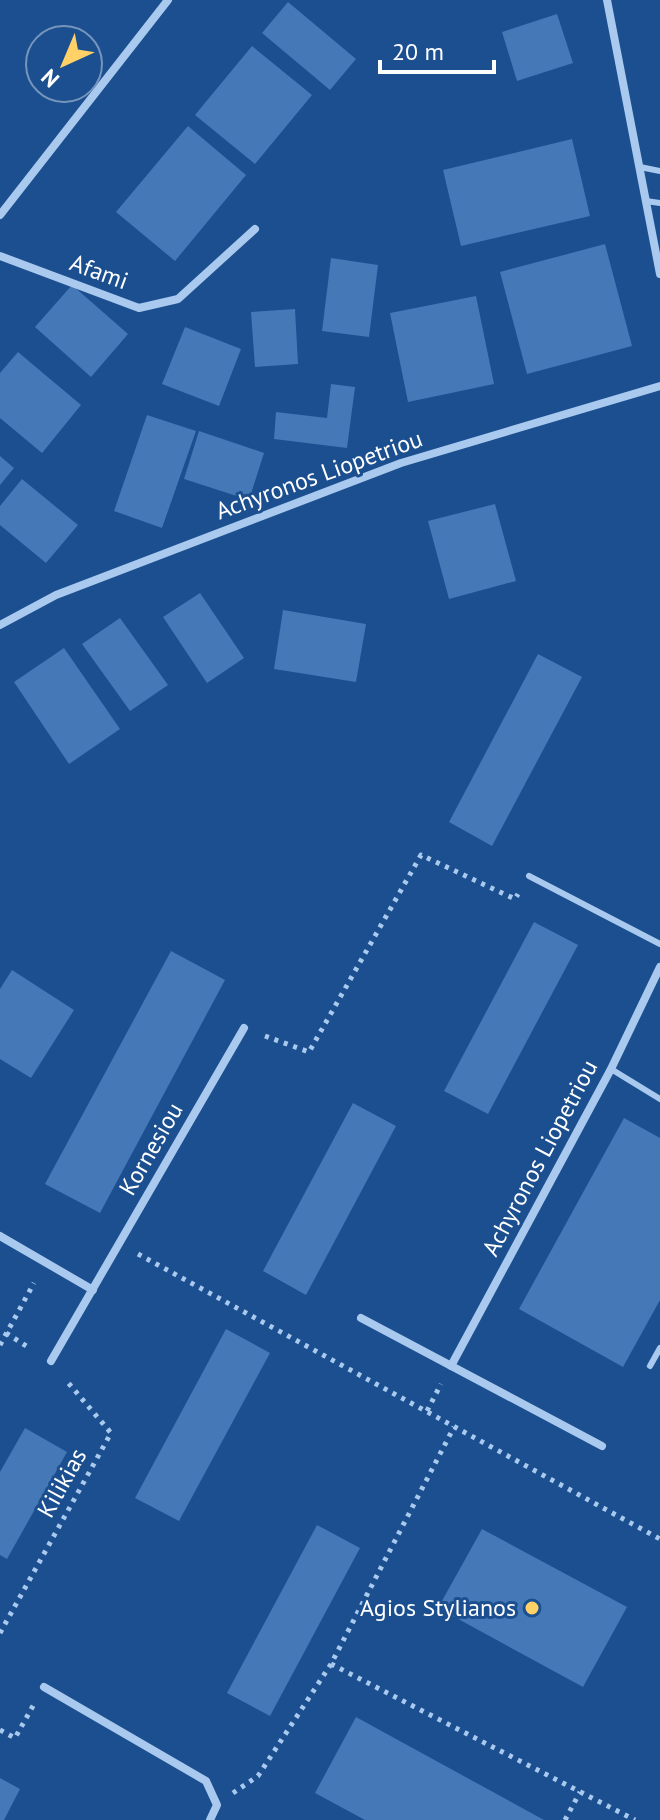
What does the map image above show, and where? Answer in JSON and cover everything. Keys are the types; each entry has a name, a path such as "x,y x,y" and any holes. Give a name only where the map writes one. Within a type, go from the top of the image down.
{"street":[{"path":"0,215 168,0"},
{"path":"607,0 660,274"},
{"name":"Afami","path":"0,256 139,308 178,299 255,229"},
{"name":"Achyronos Liopetriou","path":"0,625 56,595 401,463 660,386"},
{"name":"Achyronos Liopetriou","path":"451,1366 611,1069 660,967"},
{"name":"Kornesiou","path":"51,1361 244,1028"},
{"path":"0,1236 93,1290"},
{"path":"361,1318 602,1446"},
{"path":"44,1687 206,1781 217,1805 210,1820"}],"lane":[{"path":"640,167 660,171"},
{"path":"646,201 660,203"},
{"path":"529,876 660,944"},
{"path":"611,1069 660,1099"},
{"path":"650,1366 660,1348"}],"path":[{"path":"244,1028 309,1052 421,855 515,899 529,876"},
{"path":"120,1244 660,1539"},
{"path":"0,1345 46,1262"},
{"name":"Kilikias","path":"0,1633 111,1433 51,1361"},
{"path":"217,1805 258,1776 331,1664 454,1427"},
{"path":"331,1664 635,1820"},
{"path":"0,1730 15,1738 44,1687"},
{"path":"565,1820 580,1792"}],"building":[{"path":"288,2 356,59 330,90 262,33"},
{"path":"557,14 573,63 517,81 502,32"},
{"path":"252,46 312,95 255,164 195,115"},
{"path":"188,126 246,175 175,261 116,212"},
{"path":"572,139 590,216 461,246 443,170"},
{"path":"605,244 632,346 527,374 500,272"},
{"path":"331,258 378,265 369,337 322,331"},
{"path":"72,285 128,334 91,377 35,327"},
{"path":"476,296 494,384 408,402 390,313"},
{"path":"295,309 298,364 255,367 251,312"},
{"path":"185,327 241,349 219,406 162,384"},
{"path":"18,352 81,405 42,453 0,418 0,373"},
{"path":"331,384 355,387 347,448 274,439 276,412 327,418"},
{"path":"147,415 196,431 162,528 114,511"},
{"path":"199,431 264,453 249,500 184,479"},
{"path":"0,456 14,468 0,485"},
{"path":"22,479 78,525 46,563 0,525 0,506"},
{"path":"495,504 516,581 449,599 428,521"},
{"path":"200,593 244,658 207,683 163,617"},
{"path":"283,610 366,624 356,682 274,669"},
{"path":"120,618 168,685 130,711 82,644"},
{"path":"64,648 120,729 69,764 14,682"},
{"path":"538,654 582,677 492,846 449,822"},
{"path":"534,922 578,945 488,1114 444,1091"},
{"path":"171,951 225,980 100,1213 45,1184"},
{"path":"12,970 74,1010 31,1078 0,1059 0,989"},
{"path":"353,1103 396,1126 306,1295 263,1271"},
{"path":"624,1118 660,1138 660,1300 623,1367 519,1309"},
{"path":"226,1329 270,1353 179,1521 135,1498"},
{"path":"25,1428 67,1452 7,1559 0,1555 0,1472"},
{"path":"317,1525 360,1548 270,1716 227,1693"},
{"name":"Agios Stylianos","path":"482,1529 627,1607 583,1687 438,1608"},
{"path":"356,1717 544,1820 365,1820 315,1793"},
{"path":"0,1778 20,1789 4,1820 0,1820"}],"place":[{"name":"Agios Stylianos","path":"532,1608"}]}
